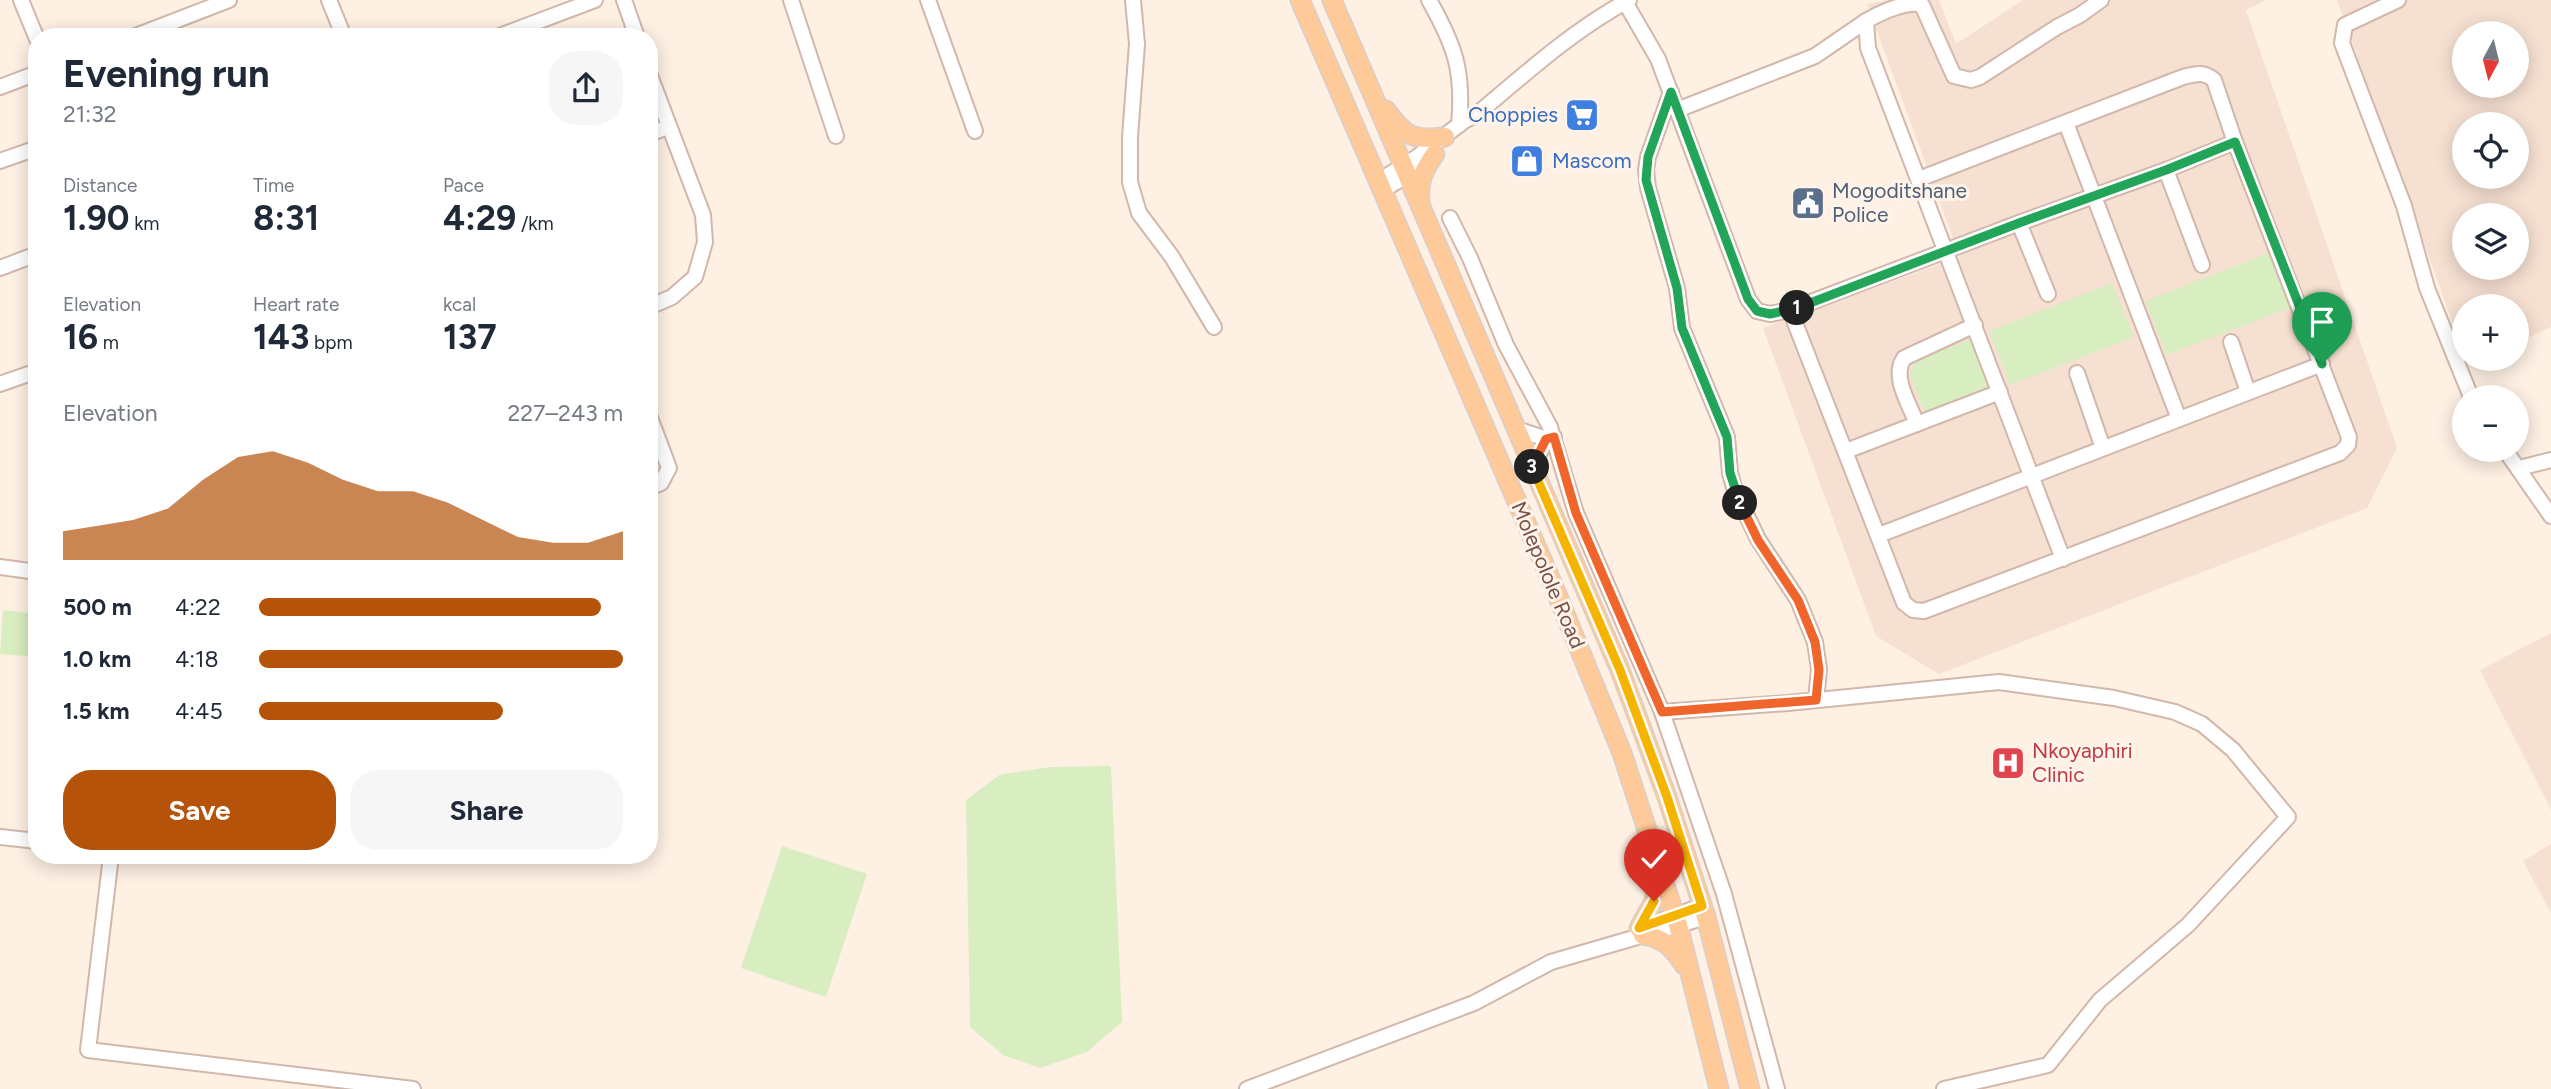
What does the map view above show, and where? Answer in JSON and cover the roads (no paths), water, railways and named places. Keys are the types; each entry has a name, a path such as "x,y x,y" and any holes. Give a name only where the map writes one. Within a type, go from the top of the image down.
{"main road":[{"name":"Molepolole Road","path":"1300,0 1622,753 1676,920 1719,1089"},
{"name":"Molepolole Road","path":"1332,0 1620,670 1667,797 1704,912 1750,1089"},
{"path":"1373,93 1400,128 1412,137 1422,139 1452,131"},
{"path":"1421,209 1419,183 1424,169 1435,155"},
{"path":"1660,868 1654,901 1641,932 1668,944 1691,973"}],"street":[{"path":"21,0 32,28"},
{"path":"150,28 193,6 229,0"},
{"path":"330,0 341,28"},
{"path":"521,28 595,0"},
{"path":"624,0 634,28"},
{"path":"791,0 835,136"},
{"path":"928,0 975,131"},
{"path":"1133,0 1137,44 1129,136 1130,182 1139,213 1172,257 1214,327"},
{"path":"1429,0 1457,60 1461,84 1452,131"},
{"path":"1677,110 1815,56 1890,5 1923,5 1954,76 1971,80 2081,15 2101,0"},
{"path":"2398,0 2345,25 2342,43 2404,206 2427,288 2466,385"},
{"path":"1404,172 1452,131 1476,116 1546,55 1619,3 1658,59 1748,299 1757,311 1770,314 1790,310 2235,142"},
{"path":"1866,21 1868,48 2063,559"},
{"path":"1790,310 1904,603 1913,610 1924,611 2063,559 2340,453 2348,445 2349,437 2322,364 2235,142 2214,80 2207,74 2199,73 1919,179"},
{"path":"0,87 28,76"},
{"path":"1671,92 1648,157 1646,180 1677,288 1682,328 1727,437 1730,473 1735,491 1758,540 1798,600 1815,642 1819,670 1816,700"},
{"path":"658,99 703,215 705,242 695,277 672,297 658,303"},
{"path":"1381,185 1435,155 1469,127 1476,116"},
{"path":"2066,123 2179,419"},
{"path":"658,131 668,127"},
{"path":"0,161 28,151"},
{"path":"2166,170 2202,265"},
{"path":"1450,218 1550,438 1576,513 1662,712 1724,894 1777,1089"},
{"path":"2019,223 2048,294"},
{"path":"0,268 28,257"},
{"path":"1917,424 1899,377 1900,363 1904,358 1975,325"},
{"path":"2231,342 2248,392"},
{"path":"1879,535 2322,364"},
{"path":"2077,373 2103,448"},
{"path":"0,384 28,374"},
{"path":"1846,451 2000,392"},
{"path":"1516,429 1550,438"},
{"path":"1532,466 1550,438"},
{"path":"658,439 669,468 658,484"},
{"path":"2519,468 2551,460"},
{"path":"2514,462 2551,516"},
{"path":"0,567 28,571"},
{"path":"1662,712 1998,682 2114,698 2175,712 2202,724 2233,750 2288,817 2188,925 2099,1000 2048,1065 1944,1089"},
{"path":"0,837 28,840"},
{"path":"110,864 88,1050 413,1089"},
{"path":"1247,1089 1474,1003 1551,962 1704,912"}],"place":[{"name":"Choppies","path":"1582,115"},
{"name":"Mascom","path":"1527,161"},
{"name":"Mogoditshane Police","path":"1808,203"},
{"name":"Nkoyaphiri Clinic","path":"2008,763"}]}
